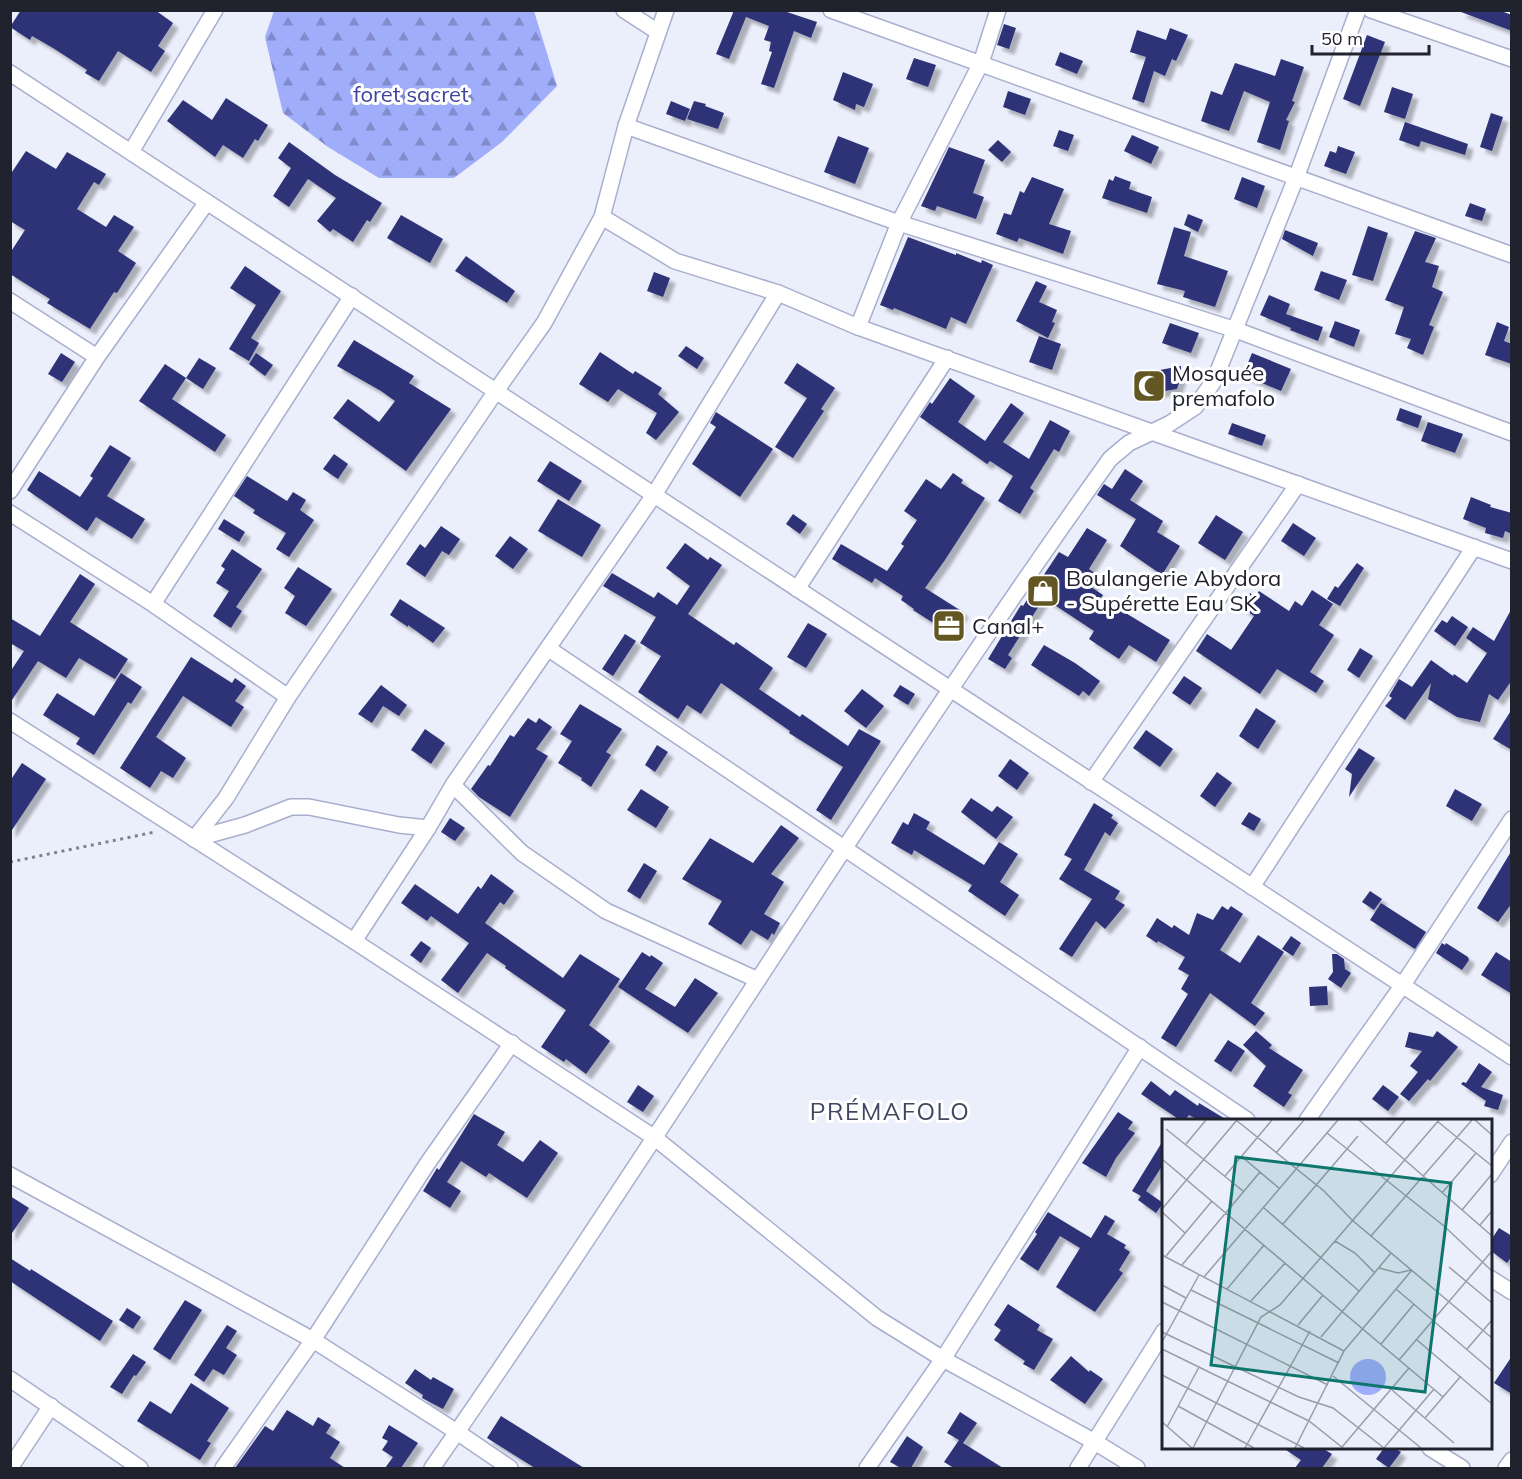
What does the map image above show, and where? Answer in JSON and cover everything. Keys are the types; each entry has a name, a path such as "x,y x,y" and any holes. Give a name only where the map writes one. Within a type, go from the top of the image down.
{"street":[{"path":"131,152 215,10"},
{"path":"624,10 658,32"},
{"path":"194,838 226,798 288,697 544,323 602,217 626,126 666,10"},
{"path":"831,10 1512,255"},
{"path":"858,327 899,223 981,63 998,10"},
{"path":"432,1468 516,1347 655,1138 950,689 1110,459 1129,443 1169,424 1196,407 1214,381 1296,178 1358,10"},
{"path":"1371,10 1512,59"},
{"path":"10,73 1512,1057"},
{"path":"626,126 899,223 1236,330 1512,433"},
{"path":"10,491 97,357 207,202"},
{"path":"602,217 675,261 778,293 858,327 1512,561"},
{"path":"354,940 453,786 654,495 778,293"},
{"path":"153,604 352,297"},
{"path":"10,301 97,357"},
{"path":"797,589 947,358"},
{"path":"1091,782 1298,484"},
{"path":"10,513 153,604 288,697"},
{"path":"1252,887 1474,547"},
{"path":"549,649 1246,1119"},
{"path":"10,721 354,940 655,1138 877,1318 943,1359 1095,1442 1137,1468"},
{"path":"453,786 522,853 606,911 758,980"},
{"path":"194,838 245,825 291,807 309,807 399,825 428,828"},
{"path":"1308,1119 1402,986 1512,819"},
{"path":"223,1468 313,1340 427,1164 512,1043"},
{"path":"867,1468 943,1359 1140,1047"},
{"path":"1492,1173 1512,1142"},
{"path":"10,1175 313,1340 510,1468"},
{"path":"1492,1279 1512,1292"},
{"path":"1078,1468 1162,1334"},
{"path":"10,1379 140,1468"},
{"path":"10,1468 51,1406"},
{"path":"1432,1449 1462,1468"},
{"path":"1506,1468 1512,1460"}],"path":[{"path":"10,862 178,828"}],"green space":[{"name":"foret sacret","path":"274,11 534,11 557,86 502,142 454,178 379,178 328,147 283,113 265,37"}],"building":[{"path":"21,10 155,10 173,23 158,46 165,51 151,72 118,51 99,81 85,73 87,70 53,48 32,36 30,40 10,27"},
{"path":"732,10 781,10 817,22 811,38 794,31 774,88 761,84 772,52 769,51 771,42 764,40 769,26 746,17 729,59 716,54 733,13"},
{"path":"1461,10 1498,10 1512,15 1512,31 1461,12"},
{"path":"1004,24 1016,28 1009,49 997,45"},
{"path":"1170,28 1188,35 1176,61 1172,59 1165,76 1154,71 1144,103 1132,99 1146,57 1130,52 1137,30 1166,40"},
{"path":"1367,35 1385,42 1360,106 1343,99"},
{"path":"1060,52 1083,61 1077,74 1055,65"},
{"path":"914,58 936,65 928,87 906,79"},
{"path":"1281,59 1304,67 1292,101 1295,102 1286,120 1289,121 1280,150 1257,142 1270,102 1244,91 1229,131 1201,121 1211,91 1222,95 1235,63 1275,76"},
{"path":"843,72 873,84 864,107 856,104 855,110 833,100"},
{"path":"1392,87 1413,94 1405,119 1384,112"},
{"path":"1008,91 1031,99 1025,115 1003,107"},
{"path":"226,98 268,125 258,141 255,139 243,158 223,145 215,157 167,121 183,100 212,120"},
{"path":"671,101 690,109 685,121 666,114"},
{"path":"694,101 724,113 718,129 687,119"},
{"path":"1491,113 1503,117 1492,151 1480,147"},
{"path":"1405,122 1468,144 1465,155 1421,141 1419,147 1399,140"},
{"path":"1059,130 1074,135 1068,151 1053,146"},
{"path":"1132,135 1159,147 1151,164 1124,151"},
{"path":"838,136 869,148 855,184 824,172"},
{"path":"998,140 1011,152 1002,162 988,150"},
{"path":"289,142 335,175 382,203 370,222 367,220 353,242 333,229 330,232 317,221 336,198 308,179 289,207 273,196 291,168 278,158"},
{"path":"1338,146 1355,152 1346,174 1324,166 1330,151 1336,153"},
{"path":"949,147 985,160 973,193 984,197 976,219 937,206 935,211 921,206"},
{"path":"26,151 56,169 67,152 106,174 99,185 94,182 77,209 106,227 114,215 134,227 118,251 136,263 90,329 47,303 50,299 10,274 10,253 25,230 10,221 10,175"},
{"path":"1115,176 1131,182 1129,189 1152,197 1147,213 1102,198 1109,179 1113,181"},
{"path":"1032,177 1064,189 1049,224 1071,231 1063,254 1019,238 1017,242 996,234 1004,213 1011,215 1020,191 1024,193"},
{"path":"1242,177 1265,186 1257,208 1234,199"},
{"path":"1470,203 1486,209 1482,221 1465,216"},
{"path":"1188,214 1203,220 1198,232 1184,225"},
{"path":"401,215 443,239 430,263 387,238"},
{"path":"1368,226 1388,233 1373,281 1352,275"},
{"path":"1174,227 1191,232 1184,256 1228,271 1215,307 1183,297 1185,291 1157,284"},
{"path":"1285,230 1318,243 1313,256 1282,239"},
{"path":"1415,231 1436,238 1425,262 1439,266 1432,287 1443,292 1429,325 1434,327 1423,355 1407,348 1411,339 1395,334 1404,307 1385,300"},
{"path":"908,237 956,255 956,253 993,265 966,324 951,317 946,329 894,308 893,310 880,305"},
{"path":"466,256 515,291 507,303 455,271"},
{"path":"245,266 281,291 251,338 259,343 249,361 229,349 256,305 230,288"},
{"path":"1321,271 1347,280 1339,300 1314,290"},
{"path":"654,272 670,278 663,297 647,291"},
{"path":"1036,281 1047,286 1039,302 1057,310 1052,322 1055,323 1048,338 1016,321"},
{"path":"1269,295 1290,304 1286,314 1323,327 1318,341 1260,315"},
{"path":"1335,321 1360,330 1354,347 1329,337"},
{"path":"1497,322 1509,327 1504,341 1512,344 1512,364 1485,355"},
{"path":"1170,323 1199,333 1191,353 1162,343"},
{"path":"1039,336 1061,344 1052,370 1029,362"},
{"path":"354,340 414,376 409,383 451,409 406,471 333,418 348,399 379,422 395,401 337,366"},
{"path":"686,346 704,358 697,369 678,356"},
{"path":"600,352 633,374 635,371 662,388 658,394 679,412 656,440 646,433 657,413 618,389 608,402 579,384"},
{"path":"61,353 75,362 62,382 48,374"},
{"path":"256,353 273,365 265,376 249,364"},
{"path":"1252,353 1291,369 1281,391 1243,375"},
{"path":"199,358 216,368 203,389 186,378"},
{"path":"797,363 835,388 821,409 824,411 793,458 775,447 807,398 784,383"},
{"path":"165,364 186,378 172,399 226,435 215,452 139,401"},
{"path":"1181,366 1181,377 1177,389 1141,395 1139,376 1161,374 1160,370"},
{"path":"950,378 975,396 958,422 985,441 1011,403 1024,413 1003,442 1029,459 1050,420 1070,431 1059,452 1054,449 1030,488 1034,491 1020,514 998,501 1013,476 990,461 987,464 920,417"},
{"path":"1400,408 1422,416 1418,428 1396,420"},
{"path":"716,412 773,449 740,497 692,464 716,427 710,423"},
{"path":"1428,422 1463,434 1455,453 1421,441"},
{"path":"1232,423 1266,435 1262,446 1228,434"},
{"path":"110,445 131,458 107,496 145,519 132,539 96,517 87,531 27,490 39,471 80,497 93,478 90,476"},
{"path":"334,454 348,464 338,479 323,469"},
{"path":"550,461 582,481 569,501 537,481"},
{"path":"1125,469 1143,481 1130,500 1163,521 1157,532 1180,546 1162,575 1120,546 1136,519 1097,495 1104,484 1112,489"},
{"path":"953,473 963,480 961,483 985,498 925,588 963,612 949,633 913,610 901,600 903,596 875,578 872,583 832,559 841,544 887,571 904,546 901,544 917,520 904,511 926,479 941,489"},
{"path":"247,476 287,501 293,492 306,500 300,510 314,520 289,557 276,549 286,533 253,513 255,510 234,496"},
{"path":"1471,497 1491,505 1490,507 1512,513 1512,534 1505,531 1503,538 1485,533 1486,528 1463,519"},
{"path":"558,499 601,525 582,557 538,531"},
{"path":"793,514 807,524 800,534 786,524"},
{"path":"1216,515 1243,532 1225,560 1198,543"},
{"path":"224,519 245,532 239,542 218,529"},
{"path":"1293,523 1316,538 1304,556 1281,541"},
{"path":"441,526 460,539 449,555 442,551 425,577 406,564 420,544 425,548"},
{"path":"1087,528 1107,540 1089,569 1099,576 1091,587 1103,595 1101,598 1170,640 1156,662 1129,645 1119,659 1089,639 1094,631 1044,598 1008,655 1012,658 1005,669 988,659 1021,605 1023,606 1059,552 1068,557"},
{"path":"510,536 528,549 513,569 495,556"},
{"path":"685,543 708,560 710,557 722,565 688,614 734,645 736,642 773,668 759,689 800,717 802,714 848,746 859,729 881,741 831,820 816,810 843,767 789,733 790,731 721,683 701,714 687,705 678,719 638,692 661,656 640,643 656,617 603,586 612,573 654,598 658,592 677,605 690,586 666,568"},
{"path":"232,549 262,569 236,607 242,611 231,628 213,616 229,591 216,583 225,569 221,566"},
{"path":"1357,563 1364,568 1340,606 1327,599 1335,586 1338,588"},
{"path":"298,567 332,589 306,626 285,613 295,596 284,588"},
{"path":"80,574 95,584 70,622 128,659 115,679 79,658 66,678 38,661 10,703 10,672 24,651 10,643 10,618 40,636"},
{"path":"1312,590 1333,604 1319,625 1334,635 1310,672 1324,681 1316,693 1277,669 1260,694 1196,651 1207,634 1231,650 1254,616 1241,607 1250,593 1255,597 1259,591 1289,611 1295,601 1302,606"},
{"path":"400,599 445,628 433,643 390,615"},
{"path":"1512,608 1512,680 1498,700 1489,694 1480,722 1457,717 1428,699 1431,683 1405,720 1385,706 1392,698 1389,696 1399,679 1412,687 1431,660 1467,683 1487,653 1466,638 1473,627 1494,641"},
{"path":"1452,616 1468,627 1455,646 1434,631 1442,620 1447,623"},
{"path":"808,623 827,634 806,668 787,657"},
{"path":"625,634 636,641 613,676 602,669"},
{"path":"1044,645 1100,681 1089,696 1083,691 1079,696 1031,665"},
{"path":"1360,648 1373,656 1359,678 1347,670"},
{"path":"191,657 232,683 235,678 246,686 235,701 244,707 231,727 183,696 156,737 186,758 173,778 161,771 150,788 120,768"},
{"path":"121,673 142,687 131,704 128,702 94,755 76,744 80,738 43,715 57,693 94,716"},
{"path":"1184,676 1202,688 1190,705 1172,693"},
{"path":"381,685 407,705 399,716 383,706 372,723 358,714"},
{"path":"900,685 915,694 908,705 893,696"},
{"path":"862,689 884,706 866,728 844,711"},
{"path":"580,704 622,729 606,752 611,755 591,787 581,780 582,778 558,763 572,741 560,734"},
{"path":"1256,708 1276,721 1258,749 1239,736"},
{"path":"1512,709 1512,750 1493,739"},
{"path":"528,718 536,723 539,718 552,727 536,749 548,756 510,817 479,797 471,789 488,765 490,766 510,735 514,737"},
{"path":"425,729 445,743 431,764 411,750"},
{"path":"1146,730 1173,749 1160,767 1133,748"},
{"path":"657,745 668,752 655,772 645,765"},
{"path":"1359,748 1375,758 1349,797 1352,774 1345,769"},
{"path":"1010,759 1029,773 1017,790 998,776"},
{"path":"22,763 46,779 10,833 10,781"},
{"path":"1217,772 1232,783 1215,807 1200,796"},
{"path":"641,789 669,807 656,828 627,810"},
{"path":"1455,789 1482,804 1472,821 1446,806"},
{"path":"971,798 992,812 997,806 1013,817 996,839 961,812"},
{"path":"1094,803 1113,815 1111,818 1118,823 1110,836 1105,832 1084,870 1120,891 1115,899 1125,905 1105,929 1096,921 1072,957 1059,949 1092,899 1059,879 1072,859 1064,855"},
{"path":"1249,812 1261,819 1254,831 1241,824"},
{"path":"914,813 930,822 926,829 984,865 999,842 1018,854 1000,882 1019,895 1005,916 968,891 972,885 914,850 912,855 891,843 903,822 908,825"},
{"path":"450,818 465,828 455,841 441,832"},
{"path":"781,825 799,838 771,874 784,882 764,914 780,923 774,935 772,933 768,940 751,930 741,945 708,924 722,901 682,879 710,838 753,863"},
{"path":"1512,850 1512,903 1498,922 1477,908"},
{"path":"644,863 657,871 640,899 627,891"},
{"path":"491,874 514,891 504,905 500,902 485,923 563,978 580,954 620,979 589,1025 610,1041 586,1074 566,1059 564,1062 541,1047 566,1010 487,953 458,993 441,980 469,943 431,916 427,921 401,903 415,884 458,914 478,886 481,889"},
{"path":"1370,891 1382,899 1374,910 1362,902"},
{"path":"1381,903 1426,932 1415,949 1370,920"},
{"path":"1222,906 1228,910 1231,906 1243,914 1220,950 1240,963 1258,935 1284,952 1251,1003 1265,1013 1255,1026 1210,993 1176,1047 1161,1038 1188,994 1181,989 1189,975 1178,969 1185,957 1146,936 1157,918 1189,935 1197,913 1213,920"},
{"path":"1291,936 1301,943 1293,956 1282,949"},
{"path":"421,941 431,948 421,963 410,955"},
{"path":"1442,943 1445,945 1446,943 1468,957 1469,960 1462,970 1436,953"},
{"path":"642,952 663,963 645,989 675,1007 695,978 718,993 688,1033 618,987"},
{"path":"1496,952 1512,962 1512,994 1481,975"},
{"path":"1332,954 1337,954 1344,959 1345,969 1351,973 1341,988 1328,979 1333,972"},
{"path":"1327,986 1328,1005 1310,1006 1309,987"},
{"path":"1256,1031 1272,1045 1269,1048 1303,1070 1288,1093 1292,1095 1284,1107 1253,1086 1266,1066 1243,1045"},
{"path":"1437,1031 1458,1047 1430,1081 1428,1079 1409,1101 1400,1094 1418,1072 1410,1066 1422,1051 1405,1047 1409,1032 1433,1037"},
{"path":"1228,1040 1245,1051 1231,1072 1214,1061"},
{"path":"1479,1063 1492,1072 1481,1087 1503,1095 1498,1110 1484,1106 1486,1101 1461,1084 1466,1083"},
{"path":"1151,1081 1170,1096 1175,1090 1198,1106 1199,1103 1225,1119 1196,1119 1189,1115 1186,1119 1178,1119 1141,1094"},
{"path":"638,1085 654,1096 643,1112 627,1102"},
{"path":"1383,1085 1399,1097 1388,1111 1372,1099"},
{"path":"1118,1112 1133,1122 1128,1129 1135,1133 1116,1158 1106,1177 1082,1163"},
{"path":"474,1114 505,1132 497,1145 523,1162 540,1140 558,1153 527,1198 489,1173 486,1177 461,1161 447,1182 461,1191 450,1208 423,1191"},
{"path":"1162,1142 1162,1166 1146,1191 1162,1204 1156,1213 1138,1200 1141,1196 1132,1191"},
{"path":"10,1196 29,1208 10,1236"},
{"path":"1048,1212 1091,1238 1105,1215 1115,1221 1107,1234 1126,1245 1124,1248 1130,1252 1119,1270 1123,1273 1095,1312 1056,1287 1080,1248 1060,1236 1038,1271 1020,1259 1037,1234 1035,1232"},
{"path":"1499,1228 1512,1236 1512,1256 1507,1263 1492,1252 1492,1238"},
{"path":"10,1258 113,1321 100,1341 10,1281"},
{"path":"185,1300 202,1310 170,1360 153,1349"},
{"path":"1008,1304 1040,1325 1037,1330 1053,1339 1034,1370 994,1340 1001,1330 994,1325"},
{"path":"127,1308 141,1317 133,1329 119,1320"},
{"path":"227,1325 237,1331 226,1348 237,1355 224,1375 213,1369 204,1382 194,1375"},
{"path":"133,1354 146,1362 122,1394 110,1387"},
{"path":"1071,1356 1089,1372 1090,1370 1103,1379 1085,1404 1050,1380"},
{"path":"1512,1356 1512,1394 1494,1383"},
{"path":"415,1369 431,1380 433,1377 454,1389 443,1409 422,1398 423,1395 405,1383"},
{"path":"191,1383 229,1408 207,1441 211,1443 200,1460 137,1421 150,1401 171,1414"},
{"path":"287,1410 313,1426 318,1417 331,1425 326,1433 340,1442 330,1458 345,1468 235,1468 265,1426 273,1431"},
{"path":"960,1412 977,1423 963,1443 1003,1468 954,1468 944,1462 959,1440 947,1433"},
{"path":"501,1416 584,1468 535,1468 487,1438"},
{"path":"389,1425 418,1443 401,1468 385,1468 393,1457 382,1450 388,1441 382,1438"},
{"path":"907,1436 923,1447 911,1468 901,1468 890,1462"},
{"path":"1284,1449 1324,1449 1332,1454 1322,1468 1295,1468 1301,1460"},
{"path":"1383,1449 1396,1449 1401,1452 1389,1468 1376,1459"}],"place":[{"name":"Mosquée premafolo","path":"1149,386"},
{"name":"Boulangerie Abydora - Supérette Eau SK","path":"1043,591"},
{"name":"Canal+","path":"949,626"}],"district":[{"name":"PRÉMAFOLO","path":"890,1112"}]}
